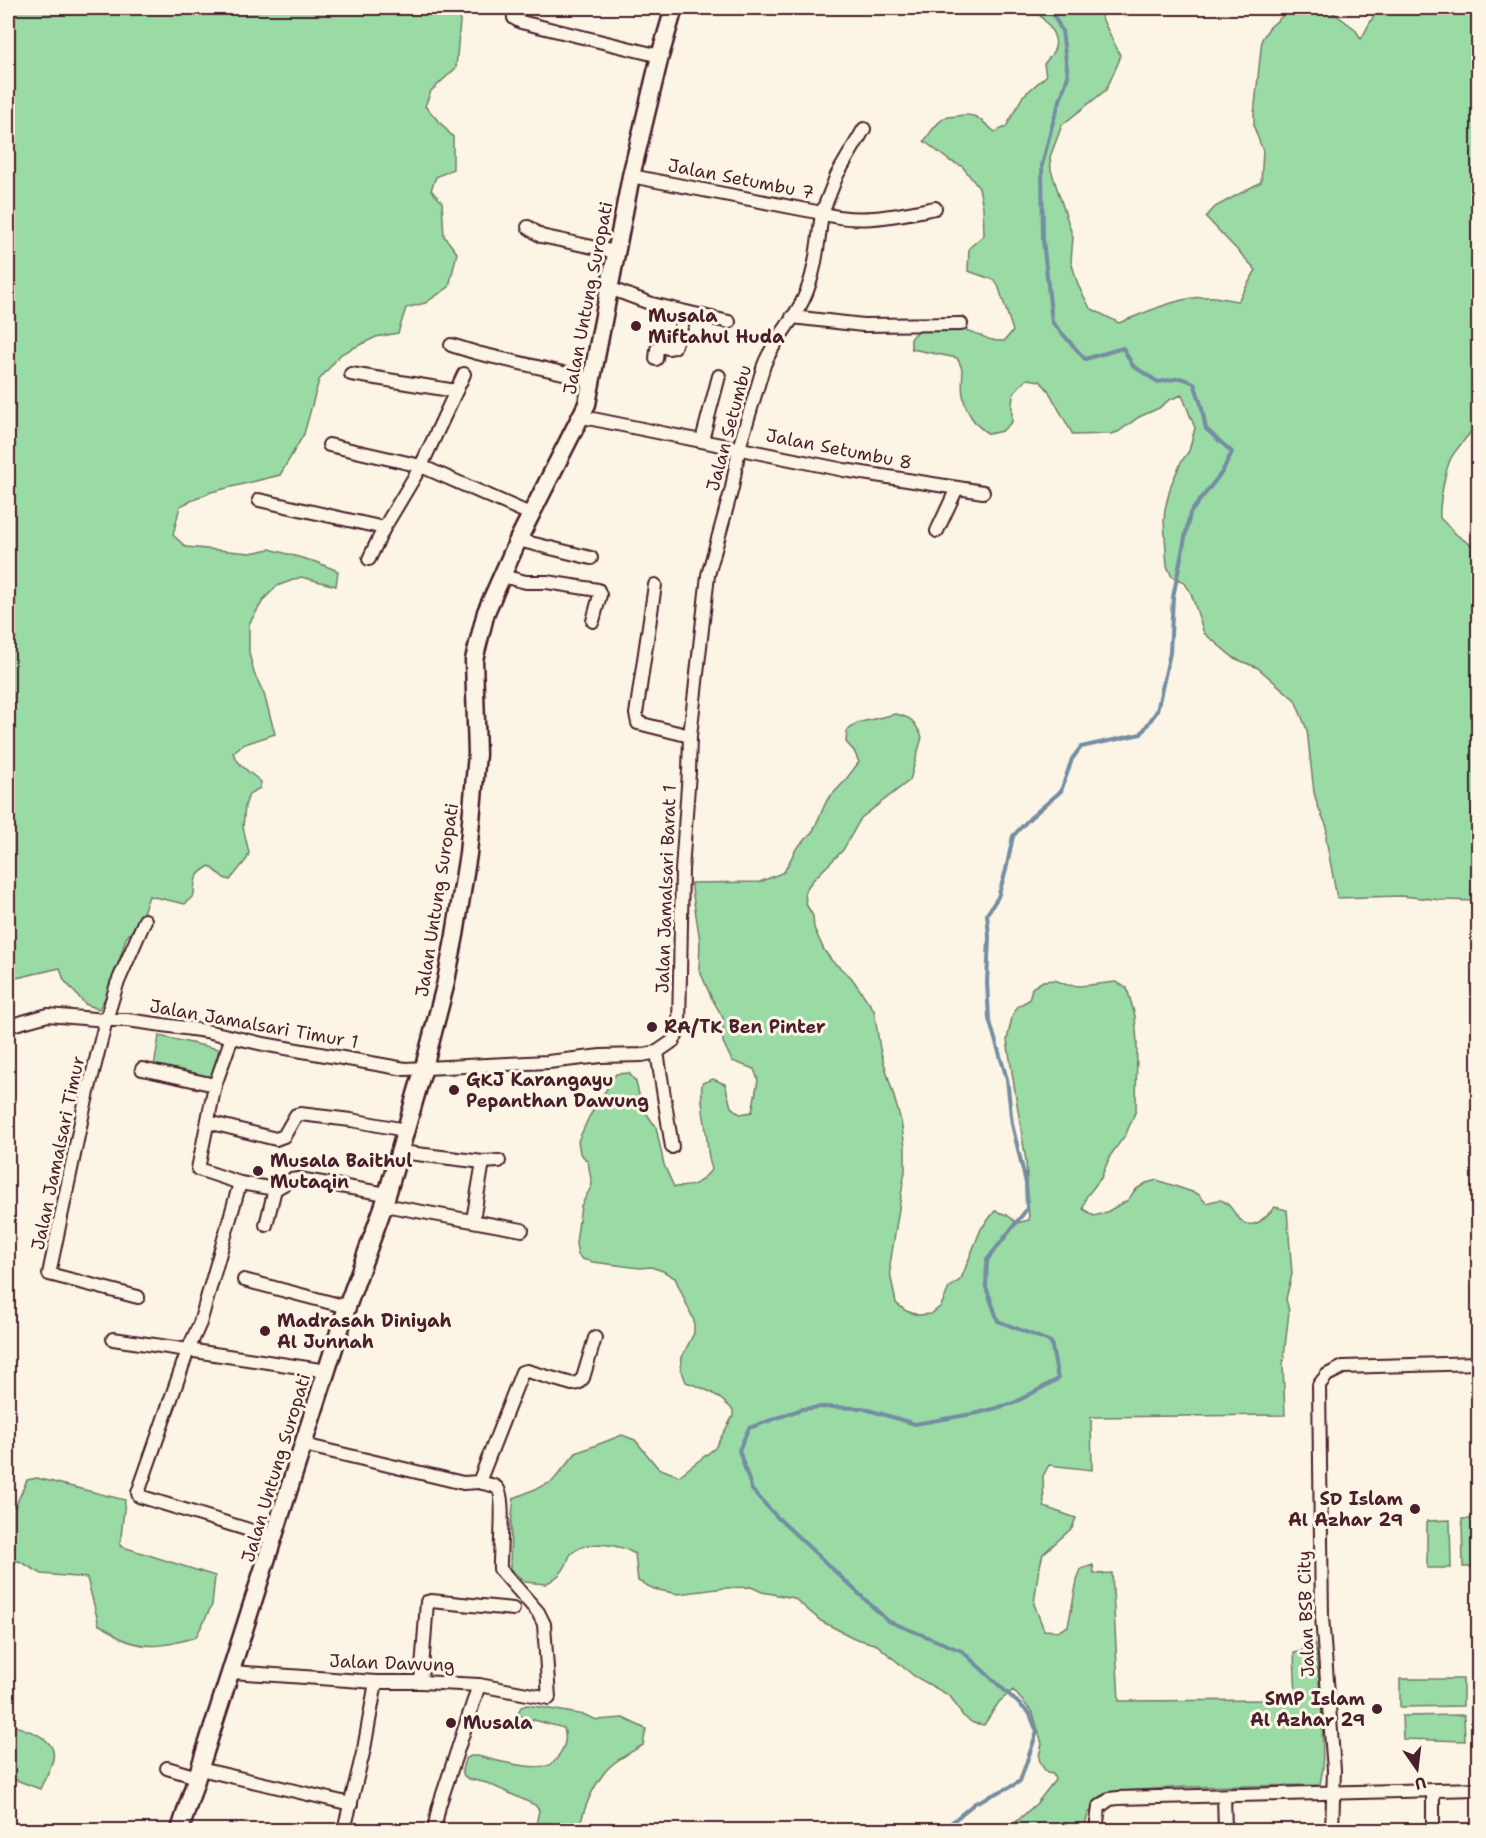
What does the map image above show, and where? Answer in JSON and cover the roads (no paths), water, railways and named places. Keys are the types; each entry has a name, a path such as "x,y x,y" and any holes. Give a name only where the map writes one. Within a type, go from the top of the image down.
{"main road":[{"name":"Jalan Untung Suropati","path":"180,1830 347,1307 385,1200 424,1067 449,966 469,844 477,754 474,660 486,612 518,540 583,417 593,380 632,176 660,56 674,8"}],"street":[{"path":"514,13 521,22 660,56"},
{"name":"Jalan Setumbu 7","path":"632,176 822,213 837,175 864,129"},
{"path":"822,213 831,216 874,218 935,208"},
{"name":"Jalan Setumbu","path":"690,736 708,574 764,364 806,293 822,213"},
{"path":"528,227 541,236 616,252"},
{"path":"609,288 652,304 729,322"},
{"path":"656,358 657,349 660,346 669,348 674,346 686,313"},
{"path":"792,317 863,325 961,324"},
{"path":"451,345 593,380"},
{"path":"351,374 456,391"},
{"path":"369,559 384,528 421,466 464,374"},
{"path":"702,440 719,376"},
{"name":"Jalan Setumbu 8","path":"583,417 844,470 983,492"},
{"path":"329,445 421,466 530,514"},
{"path":"937,531 957,488"},
{"path":"259,500 384,528"},
{"path":"518,540 591,558"},
{"path":"502,576 526,582 547,582 598,590 600,595 593,621"},
{"path":"654,585 636,714 638,723 690,736"},
{"name":"Jalan Jamalsari Barat 1","path":"657,1052 673,1041 679,1027 682,870 690,736"},
{"path":"106,1020 117,984 145,920"},
{"name":"Jalan Jamalsari Timur 1","path":"8,1026 48,1016 127,1020 206,1030 263,1044 405,1069 424,1067"},
{"name":"Jalan Jamalsari Timur","path":"106,1020 83,1112 49,1274 138,1297"},
{"path":"232,1037 215,1085 198,1169 240,1183 275,1189 291,1180 299,1179 522,1230"},
{"path":"424,1067 548,1062 657,1052 672,1147"},
{"path":"142,1069 215,1085"},
{"path":"208,1122 276,1139 284,1136 296,1115 300,1114 405,1130"},
{"path":"400,1152 483,1162 499,1161"},
{"path":"473,1220 483,1162"},
{"path":"240,1183 200,1323 188,1350 138,1492 139,1496 275,1538"},
{"path":"266,1225 275,1189"},
{"path":"243,1280 347,1307"},
{"path":"304,1445 463,1483 479,1482 522,1372 527,1371 572,1384 578,1383 583,1378 595,1338"},
{"path":"112,1339 327,1371"},
{"name":"Jalan BSB City","path":"1332,1792 1334,1767 1322,1617 1319,1384 1327,1375 1343,1367 1479,1363"},
{"name":"Jalan Dawung","path":"232,1672 376,1682 478,1685 549,1698 544,1624 538,1612 500,1569 502,1502 500,1490 479,1482"},
{"path":"421,1682 428,1602 513,1609"},
{"path":"344,1830 364,1749 376,1682"},
{"path":"434,1830 439,1806 478,1685"},
{"path":"167,1768 351,1804"},
{"path":"1096,1830 1099,1807 1110,1799 1479,1789"},
{"path":"1432,1790 1433,1830"},
{"path":"1332,1792 1332,1830"},
{"path":"1224,1796 1225,1830"}],"waterway":[{"path":"945,1830 975,1803 1020,1781 1037,1732 1030,1714 962,1651 888,1621 777,1517 752,1490 739,1450 749,1428 802,1409 862,1408 915,1424 978,1413 1014,1403 1058,1379 1051,1342 998,1321 986,1287 987,1260 1027,1209 1026,1183 1012,1124 1007,1079 989,1019 987,914 998,897 1013,836 1061,791 1072,759 1081,747 1141,734 1157,711 1170,653 1173,597 1190,513 1222,472 1232,452 1206,429 1194,383 1181,378 1158,382 1133,366 1123,348 1085,359 1052,322 1043,240 1042,165 1068,76 1062,31 1050,8"}],"place":[{"name":"Musala Miftahul Huda","path":"636,326"},
{"name":"RA/TK Ben Pinter","path":"652,1027"},
{"name":"GKJ Karangayu Pepanthan Dawung","path":"454,1090"},
{"name":"Musala Baithul Mutaqin","path":"258,1171"},
{"name":"Madrasah Diniyah Al Junnah","path":"265,1331"},
{"name":"SD Islam Al Azhar 29","path":"1415,1509"},
{"name":"SMP Islam Al Azhar 29","path":"1377,1709"},
{"name":"Musala","path":"451,1723"}]}
